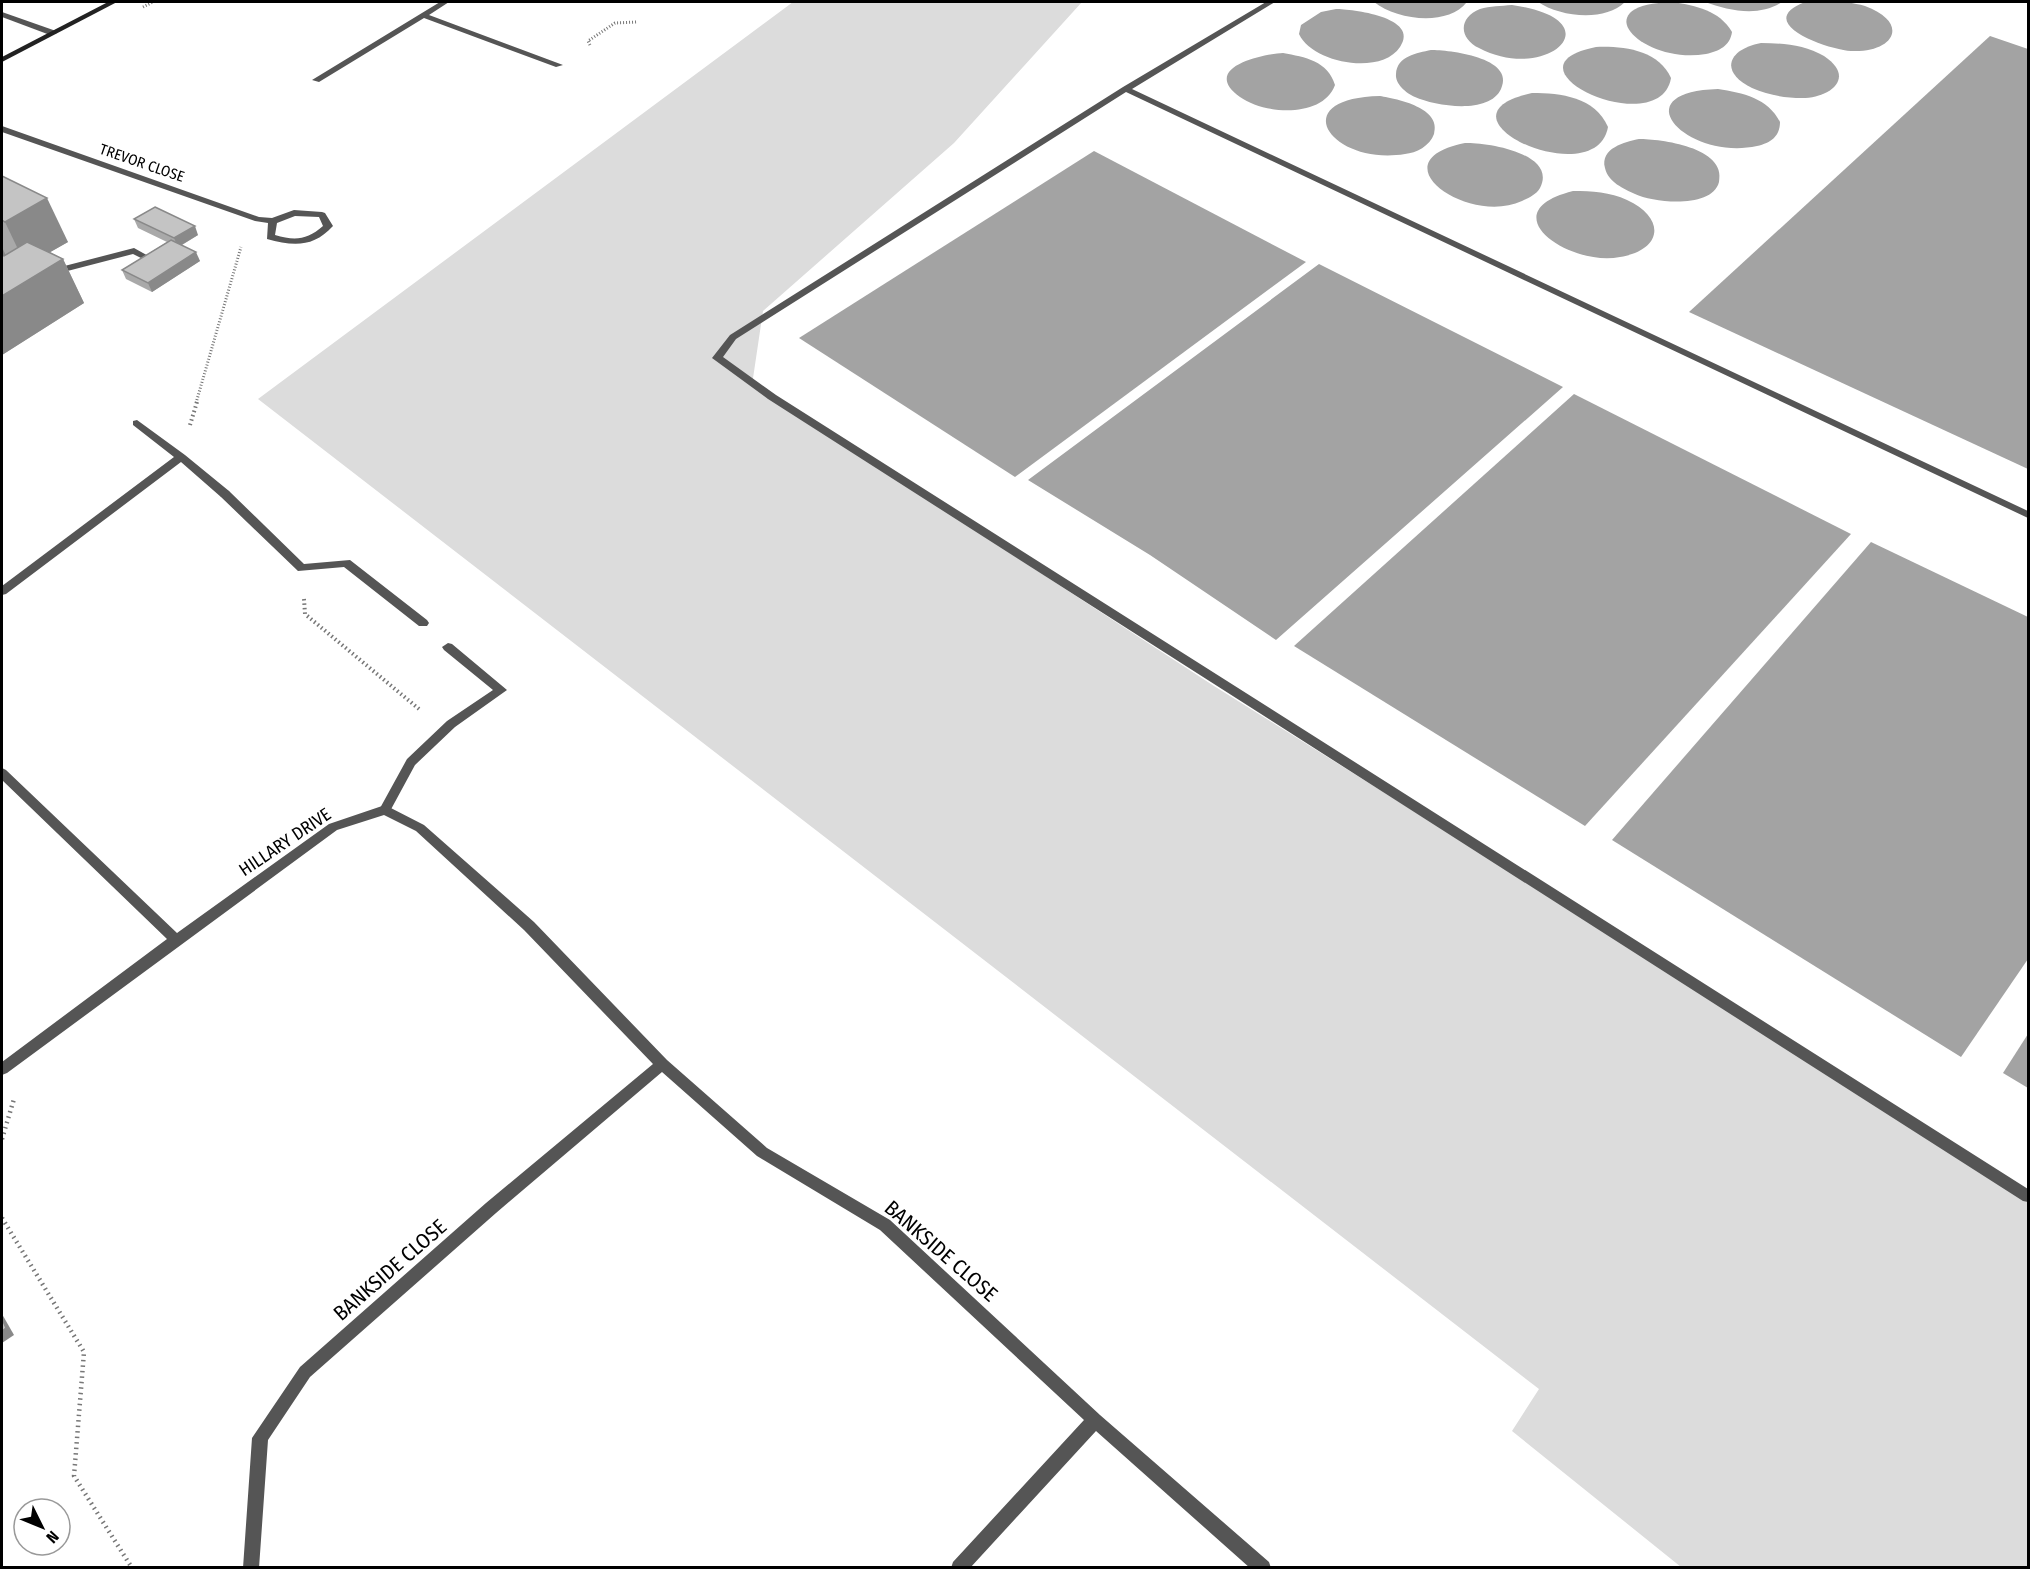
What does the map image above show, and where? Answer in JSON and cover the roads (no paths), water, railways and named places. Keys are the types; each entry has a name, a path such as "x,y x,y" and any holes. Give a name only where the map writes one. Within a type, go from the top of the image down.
{"street":[{"path":"2,60 113,2"},
{"path":"316,80 445,2"},
{"path":"1271,2 1126,89 733,337 717,357 782,403 2028,1196"},
{"path":"2,14 53,33"},
{"path":"422,15 559,65"},
{"path":"1126,89 2028,514"},
{"name":"TREVOR CLOSE","path":"2,129 258,219 273,221 294,213 312,214 322,215 328,226 314,240 292,242 270,237 273,221"},
{"path":"46,274 134,251 147,258"},
{"path":"137,423 225,494 302,568 346,563 423,623"},
{"path":"2,591 181,457"},
{"path":"385,810 411,762 445,730 501,690 448,647"},
{"path":"2,773 176,940"},
{"name":"BANKSIDE CLOSE","path":"385,810 420,828 529,926 662,1064 762,1152 885,1225 1095,1420 1263,1568"},
{"name":"HILLARY DRIVE","path":"2,1069 333,827 385,810"},
{"name":"BANKSIDE CLOSE","path":"251,1568 260,1438 305,1372 491,1208 662,1064"},
{"path":"958,1568 1095,1420"}]}
